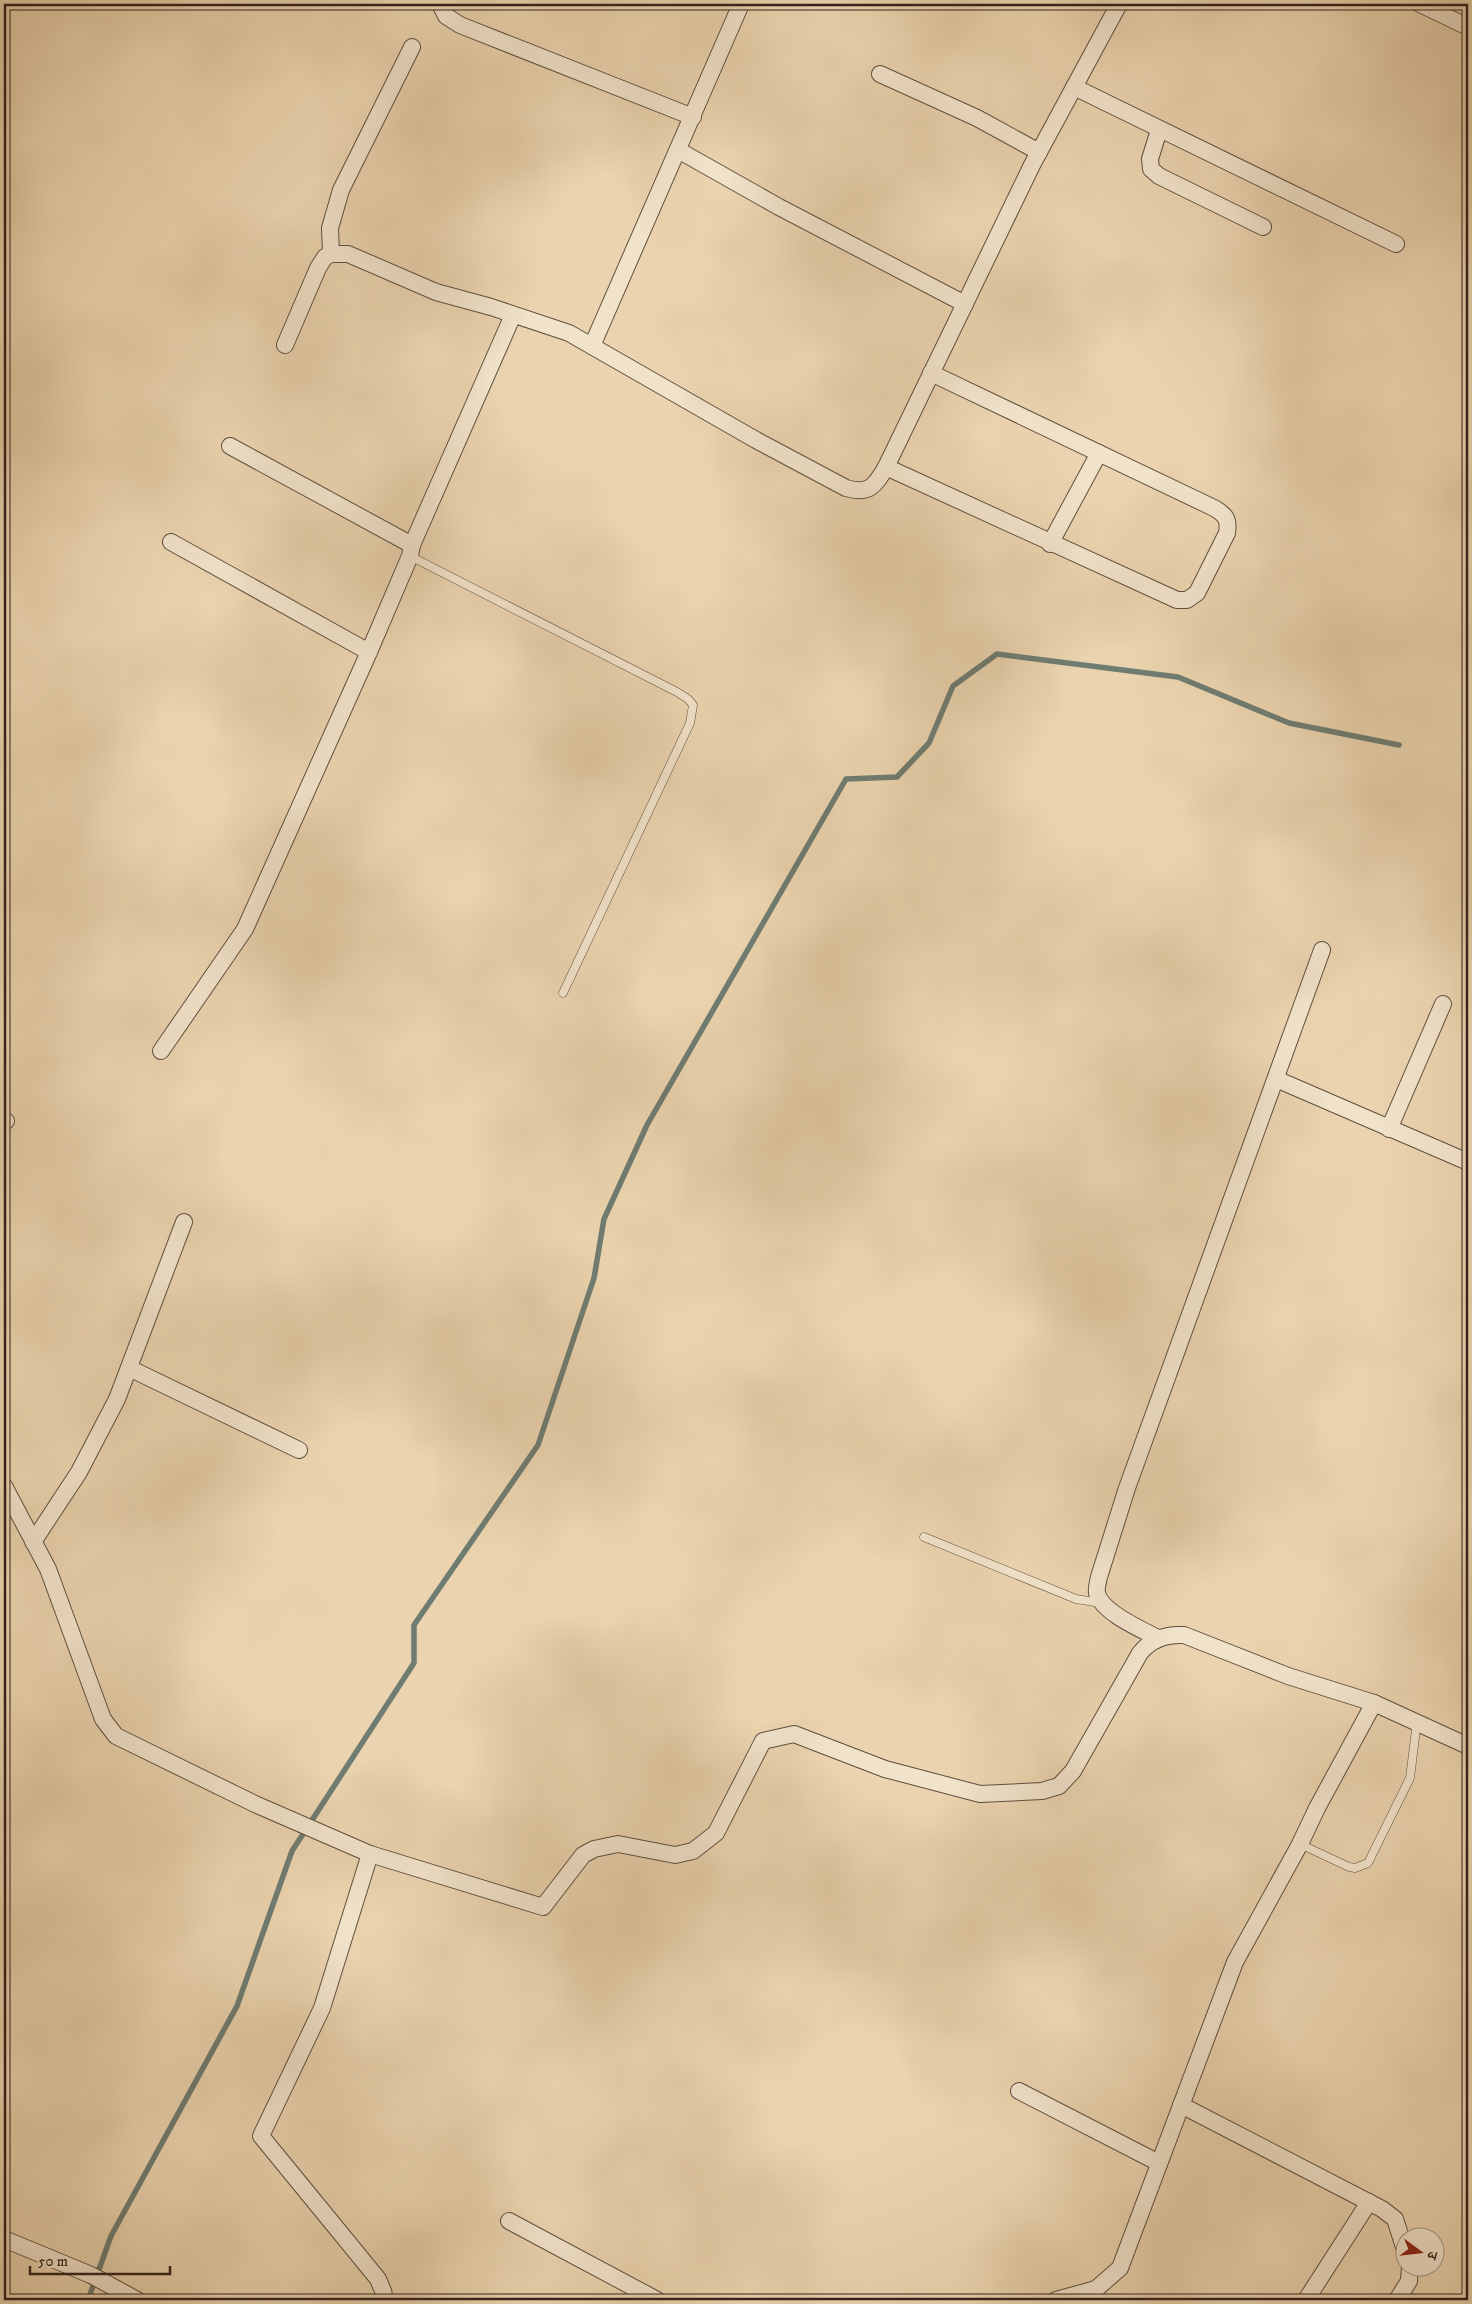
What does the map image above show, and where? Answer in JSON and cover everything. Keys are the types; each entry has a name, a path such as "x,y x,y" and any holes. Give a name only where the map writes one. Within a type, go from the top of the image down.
{"street":[{"path":"440,4 446,16 460,25 693,117"},
{"path":"592,346 741,4"},
{"path":"285,345 318,268 325,257 331,254 348,254 436,292 569,333 756,440 846,488 858,492 866,490 876,484 886,467 1039,152 1119,4"},
{"path":"1420,4 1468,28"},
{"path":"331,254 330,228 341,190 412,47"},
{"path":"880,74 977,118 1039,152"},
{"path":"1074,88 1396,244"},
{"path":"1159,130 1150,159 1151,169 1159,176 1263,227"},
{"path":"678,150 779,207 965,304"},
{"path":"161,1051 245,929 369,652 513,315"},
{"path":"886,467 1050,544 1177,600 1187,600 1197,593 1227,533 1229,523 1225,515 1214,508 931,373"},
{"path":"230,446 411,551"},
{"path":"1050,544 1099,453"},
{"path":"171,542 369,652"},
{"path":"1158,1638 1123,1619 1101,1603 1097,1593 1099,1577 1127,1488 1322,950"},
{"path":"1390,1129 1443,1004"},
{"path":"1276,1079 1468,1162"},
{"path":"34,1542 79,1472 117,1399 184,1222"},
{"path":"129,1368 299,1450"},
{"path":"4,1486 48,1569 103,1719 116,1736 255,1804 370,1854 543,1907 583,1855 594,1849 618,1844 675,1855 693,1851 716,1833 763,1741 794,1734 885,1769 980,1794 1042,1791 1059,1786 1073,1771 1140,1653 1147,1644 1172,1634 1184,1635 1288,1676 1374,1703 1468,1746"},
{"path":"1056,2300 1096,2289 1120,2268 1235,1962 1374,1703"},
{"path":"370,1854 322,2008 261,2136 378,2279 382,2297"},
{"path":"1018,2091 1159,2163"},
{"path":"1180,2105 1374,2205 1395,2220 1397,2226"},
{"path":"1306,2300 1374,2205"},
{"path":"509,2221 657,2300"},
{"path":"4,2239 91,2275 137,2300"},
{"path":"1397,2300 1408,2281 1409,2276"}],"lane":[{"path":"411,551 677,692 688,699 693,705 690,723 563,992"},
{"path":"924,1537 1076,1599 1101,1603"},
{"path":"1300,1844 1355,1868 1368,1863 1410,1778 1417,1722"}],"waterway":[{"path":"88,2300 111,2236 237,2006 292,1851 414,1663 414,1625 538,1445 594,1278 604,1219 647,1125 846,779 897,777 929,743 953,686 997,654 1178,677 1289,723 1399,745"}]}
